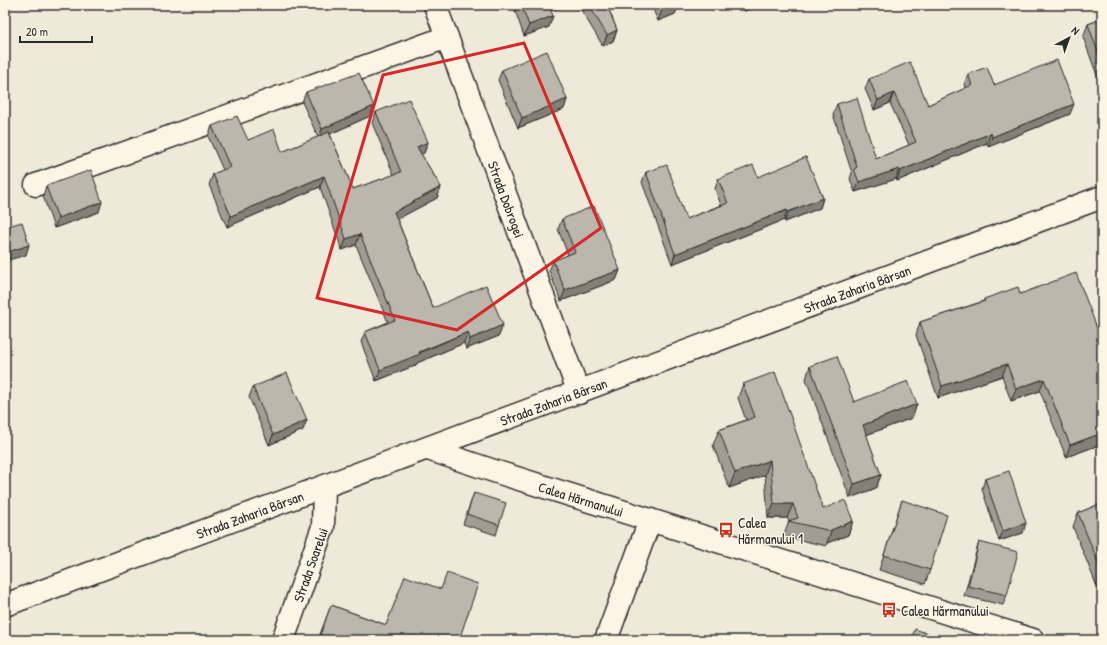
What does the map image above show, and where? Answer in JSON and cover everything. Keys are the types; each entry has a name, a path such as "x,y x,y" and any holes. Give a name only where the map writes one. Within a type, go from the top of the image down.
{"street":[{"name":"Strada Dobrogei","path":"440,6 447,37 579,393"},
{"path":"36,185 447,37"},
{"name":"Strada Zaharia Bârsan","path":"5,605 1102,198"},
{"name":"Calea Hărmanului","path":"428,449 1033,640"},
{"name":"Strada Soarelui","path":"283,640 323,527 324,487"},
{"path":"606,640 650,520"}],"highlighted area":[{"path":"524,43 601,228 457,330 317,298 383,75"}],"building":[{"path":"521,5 549,5 553,16 529,25"},
{"path":"589,5 607,5 617,30 607,35"},
{"path":"660,5 675,5 662,10"},
{"path":"1102,19 1102,63 1088,24"},
{"path":"547,51 567,99 522,118 502,70"},
{"path":"1057,60 1074,104 992,137 991,133 900,171 899,169 859,182 854,169 857,167 837,104 857,98 876,159 916,142 894,93 878,100 869,79 910,62 928,105 972,85 968,74 987,67 994,85"},
{"path":"359,73 374,106 322,129 306,92"},
{"path":"409,99 428,142 417,147 441,187 394,212 433,308 486,285 503,325 470,339 468,332 380,370 365,332 395,320 360,234 346,239 324,176 231,216 213,174 230,167 212,126 237,116 248,140 274,129 282,152 329,132 353,189 401,172 376,112"},
{"path":"806,157 823,198 788,212 787,210 675,254 646,172 667,165 686,219 728,203 718,179 753,165 758,177"},
{"path":"91,170 102,202 58,218 46,186"},
{"path":"594,206 620,270 565,290 553,261 575,252 562,219"},
{"path":"22,222 29,245 5,253 5,227"},
{"path":"1076,273 1102,341 1102,433 1070,445 1044,379 1016,389 1007,364 942,386 920,322 985,301 984,299 1018,287 1020,294"},
{"path":"837,356 854,402 908,381 917,404 863,425 881,475 854,484 810,366"},
{"path":"775,372 823,509 845,500 853,521 831,531 788,521 798,518 793,504 774,504 770,460 735,473 719,430 755,417 743,384"},
{"path":"287,373 307,420 273,435 253,387"},
{"path":"1009,471 1026,523 1003,531 985,479"},
{"path":"474,493 506,503 499,525 467,514"},
{"path":"902,500 947,515 930,570 884,555"},
{"path":"1102,503 1102,572 1078,513"},
{"path":"979,542 1018,552 1007,595 968,586"},
{"path":"447,573 478,584 459,640 325,640 319,638 331,605 386,625 405,576 441,589"},
{"path":"915,629 945,640 911,640"}],"place":[{"name":"Calea Hărmanului 1","path":"726,530"},
{"name":"Calea Hărmanului","path":"889,610"}]}
